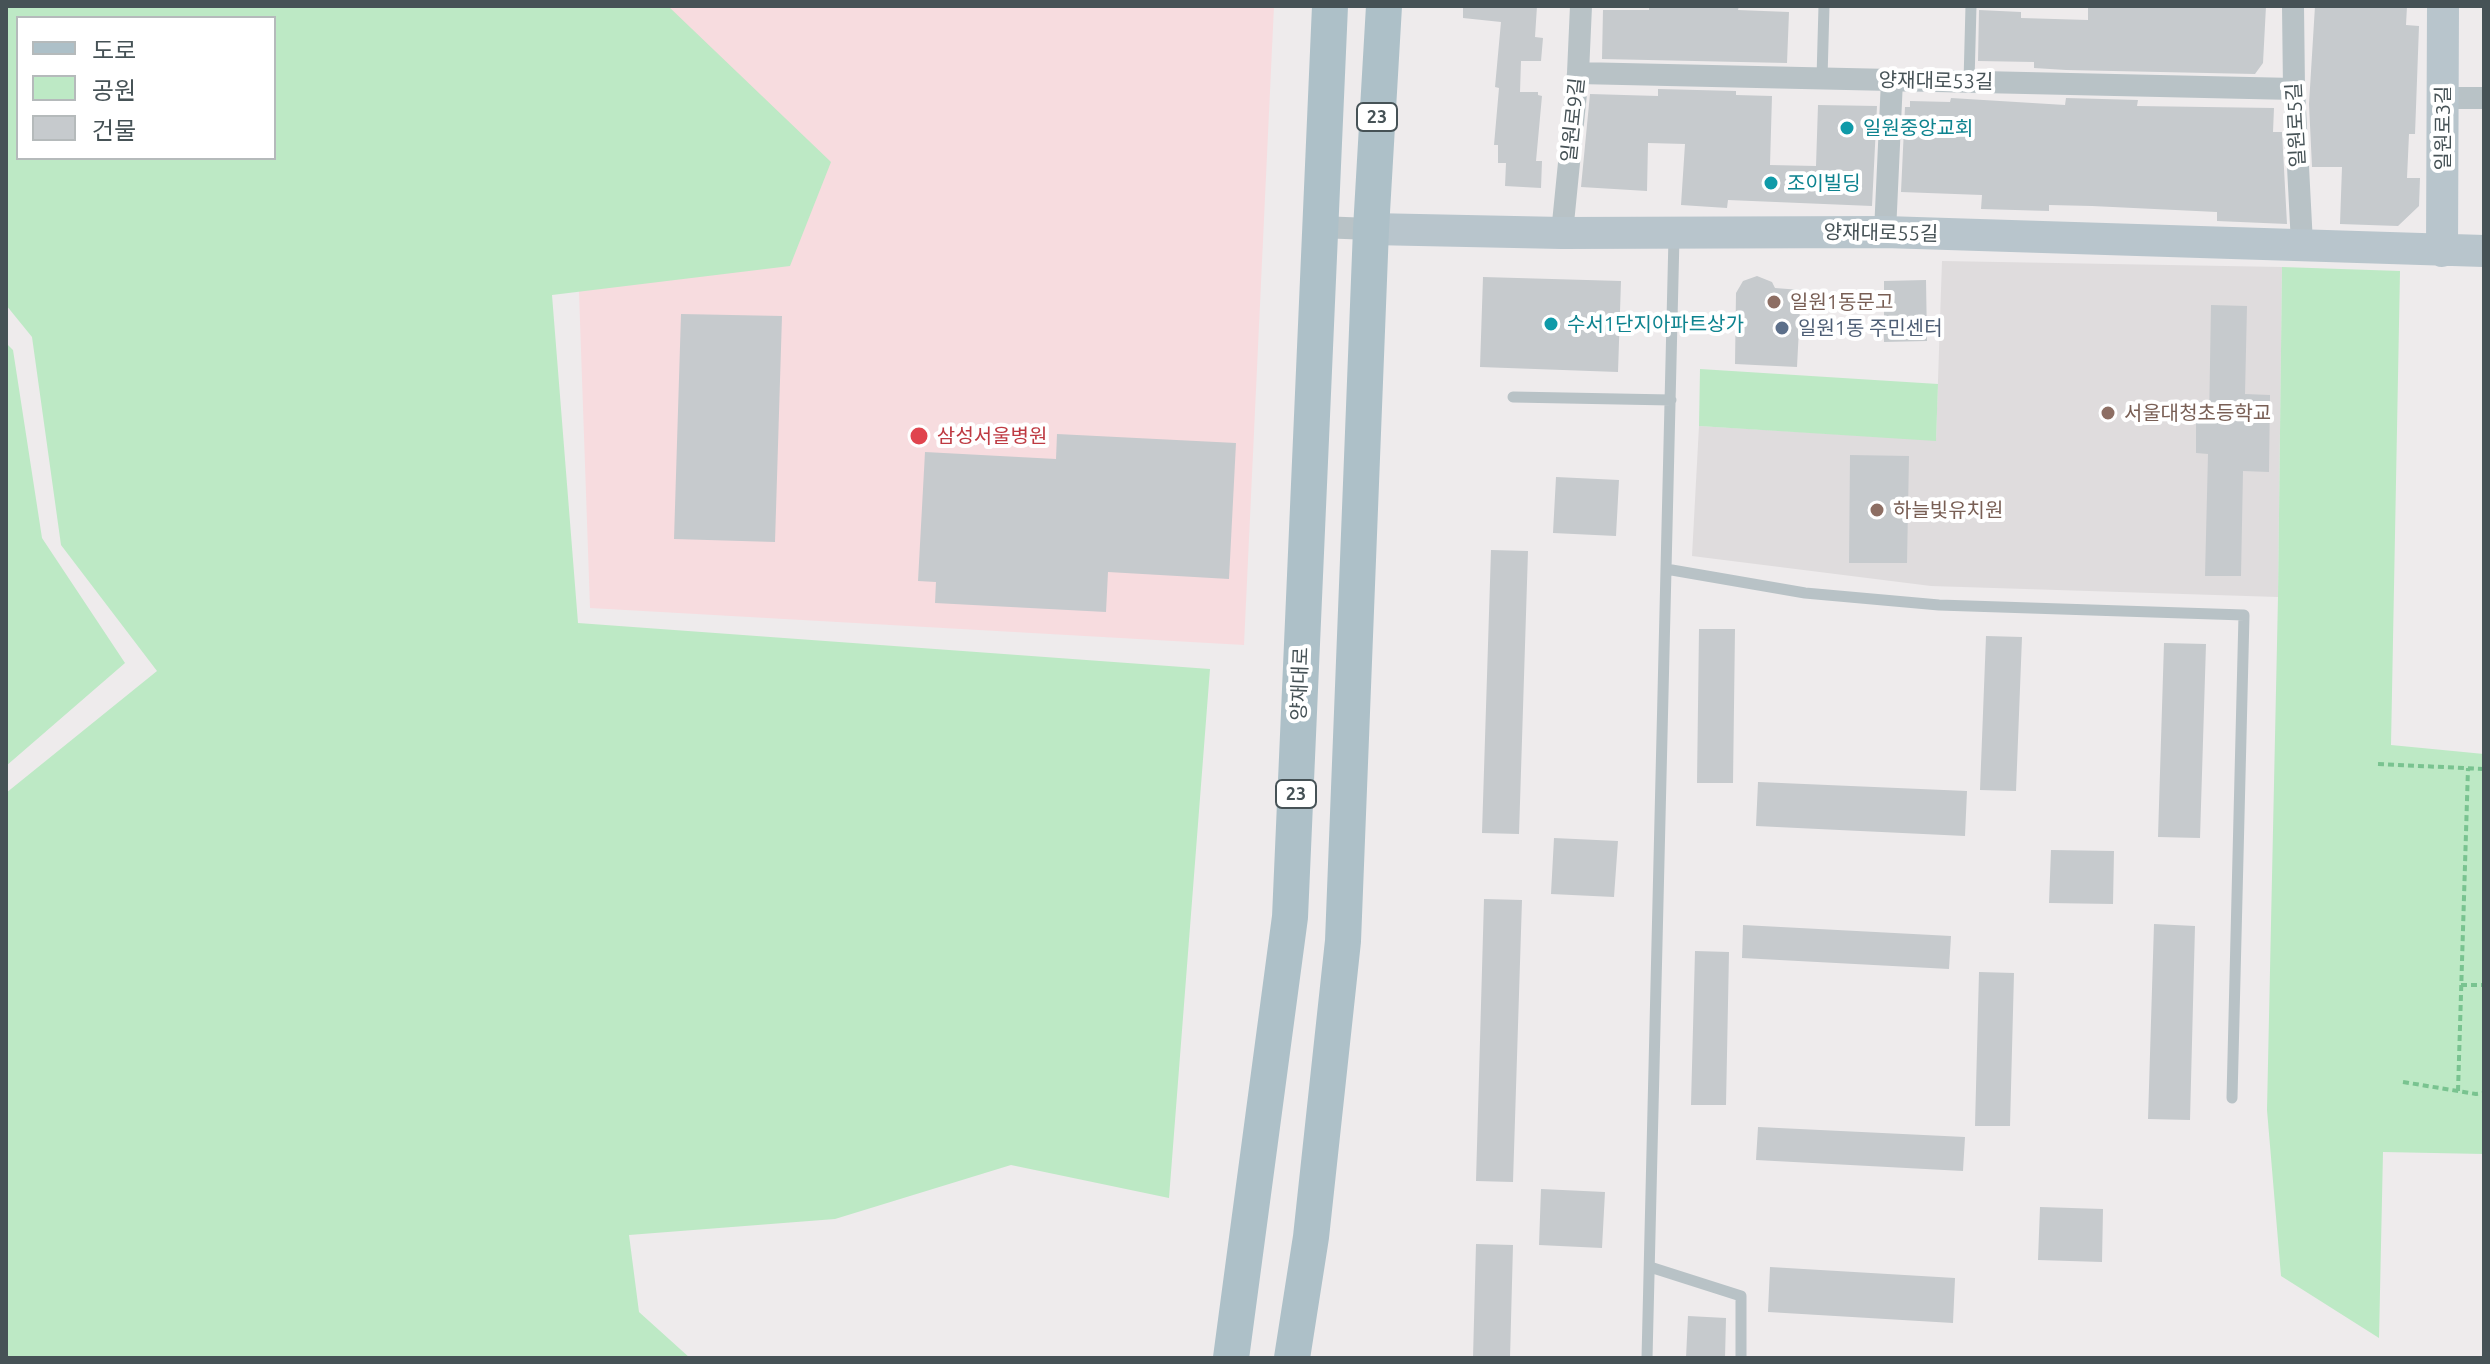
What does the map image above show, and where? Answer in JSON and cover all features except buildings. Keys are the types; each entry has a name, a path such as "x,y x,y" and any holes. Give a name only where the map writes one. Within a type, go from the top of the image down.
{"main road":[{"name":"양재대로","path":"1231,1358 1290,917 1330,6"},
{"name":"23","path":"1292,1358 1311,1237 1343,941 1371,229 1384,6"}],"street":[{"name":"일원로9길","path":"1562,233 1578,73 1581,6"},
{"name":"일원로5길","path":"2293,6 2302,244"},
{"name":"일원로3길","path":"2442,251 2443,6"},
{"name":"양재대로53길","path":"1578,73 2294,89"},
{"path":"1885,232 1892,80"},
{"path":"2443,98 2484,98"},
{"name":"양재대로55길","path":"1319,227 1562,233 1885,232 2484,251"}],"lane":[{"path":"1822,78 1824,6"},
{"path":"1969,82 1971,6"},
{"path":"1647,1358 1675,233"},
{"path":"1513,397 1671,400"},
{"path":"1666,569 1805,593 1939,605 2244,615 2232,1098"},
{"path":"1650,1267 1741,1296 1741,1358"}],"path":[{"path":"2378,764 2484,769"},
{"path":"2458,1091 2468,768"},
{"path":"2461,985 2484,985"},
{"path":"2403,1082 2484,1093"}],"shaded area":[{"name":"삼성서울병원","path":"561,6 1274,6 1244,645 590,608 578,264"},
{"name":"서울대청초등학교","path":"1942,261 2282,267 2278,597 1931,586 1692,556 1699,426 1936,440"}],"green space":[{"path":"6,6 668,6 831,162 790,266 552,295 578,623 1210,669 1169,1198 1011,1165 835,1219 629,1235 639,1312 690,1358 6,1358 6,793 157,671 61,545 32,337 6,305"},
{"path":"2282,267 2400,271 2391,745 2484,754 2484,1154 2383,1152 2379,1338 2281,1276 2267,1110"},
{"path":"6,343 13,350 42,538 125,663 6,766"},
{"path":"1700,369 1938,384 1936,441 1699,426"}],"place":[{"name":"일원중앙교회","path":"1847,128"},
{"name":"조이빌딩","path":"1771,183"},
{"name":"일원1동문고","path":"1774,302"},
{"name":"수서1단지아파트상가","path":"1551,324"},
{"name":"일원1동 주민센터","path":"1782,328"},
{"name":"서울대청초등학교","path":"2108,413"},
{"name":"삼성서울병원","path":"919,436"},
{"name":"하늘빛유치원","path":"1877,510"}]}
